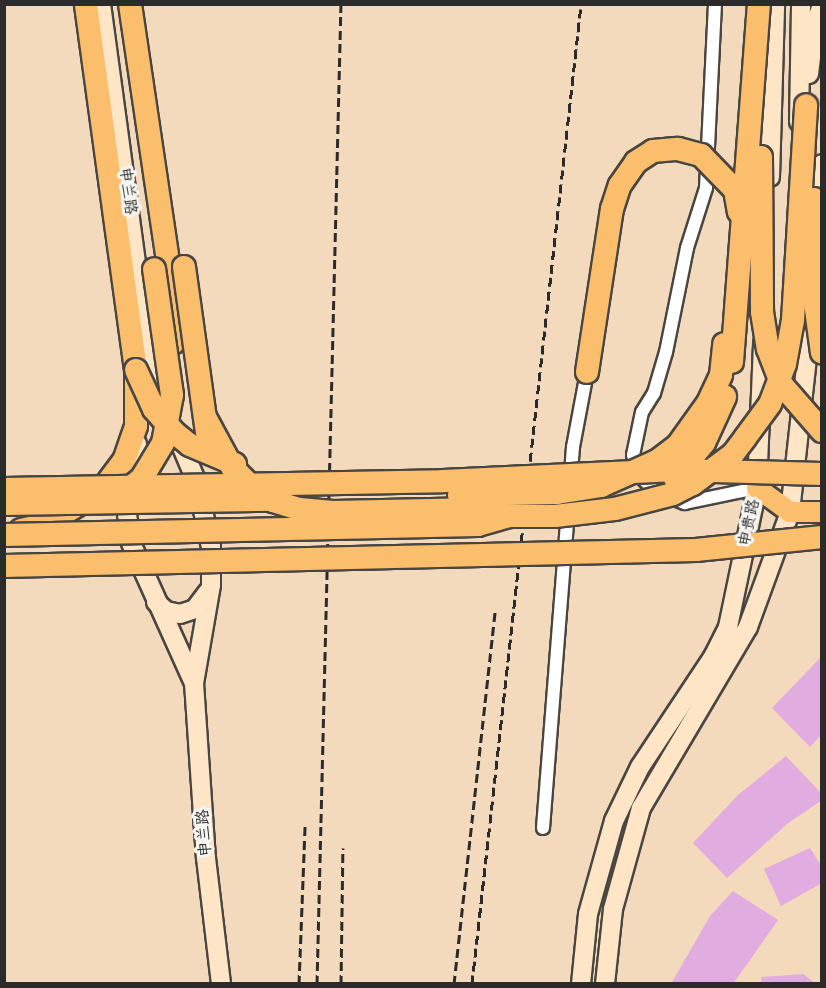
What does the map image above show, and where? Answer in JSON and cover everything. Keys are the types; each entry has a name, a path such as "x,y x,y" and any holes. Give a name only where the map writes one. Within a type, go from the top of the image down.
{"highway":[{"path":"86,4 143,375 154,409 190,445 222,460 255,468 557,473 763,470 822,475"},
{"path":"117,4 172,395"},
{"path":"4,519 74,515 113,503 142,478 163,443 172,395 169,268 130,4"},
{"path":"144,4 212,459 225,489 255,521 303,545 344,555 386,557"},
{"path":"643,503 666,487 686,466 704,443 723,404 735,338 744,234 748,115 760,4"},
{"path":"760,4 762,312 768,349 782,385 804,415 822,431"},
{"path":"205,417 232,467 250,485 273,501 300,509 333,512 479,509 510,516 588,514 643,503 693,484 733,454 770,404 785,364 793,320 806,105"},
{"path":"806,105 815,207 815,346"},
{"path":"587,372 612,209 620,184 636,162 653,151 678,149 701,155 735,190 744,234"},
{"path":"169,268 192,335"},
{"path":"4,504 557,493 601,486 657,461 678,445 708,404 721,375 724,344"},
{"path":"4,534 46,524 101,491 124,461 136,426 143,375"},
{"path":"4,489 443,481 557,473"},
{"path":"4,534 478,525 510,516"},
{"path":"4,548 113,548 248,530"},
{"path":"4,566 696,550 822,537"}],"main road":[{"name":"申兰路","path":"102,4 143,375 127,514 130,543 194,682"},
{"name":"申贵路","path":"581,984 588,914 614,820 640,767 728,627 757,488 776,4"},
{"name":"申贵路","path":"775,26 781,4"},
{"name":"申贵路","path":"801,4 798,188 815,346"},
{"path":"806,105 815,25 822,5"},
{"path":"754,162 760,70 775,26"},
{"path":"724,344 733,235 743,190 772,114"},
{"name":"申贵路","path":"605,984 613,909 641,808 748,627 790,512 801,421 815,346 822,164"},
{"name":"申兰路","path":"143,375 189,461 207,513 211,585 194,682 206,858 221,984"},
{"path":"801,421 822,444"},
{"path":"131,477 140,462 157,453 189,461"},
{"path":"757,488 794,477 822,475"},
{"path":"757,488 790,512 822,512"},
{"path":"155,601 166,611 180,614 200,605 211,585"}],"street":[{"path":"715,4 706,188 687,248 666,351 654,393 640,420 633,455 641,477 656,492 685,503 757,488"},
{"path":"543,828 573,447 587,372"}],"building":[{"path":"822,656 822,734 810,747 772,708"},
{"path":"786,756 822,794 822,800 787,824 727,878 693,843 738,795"},
{"path":"810,848 822,867 822,883 781,906 764,869"},
{"path":"733,891 778,920 733,984 671,984 710,916"},
{"path":"803,974 816,984 762,984 761,977"}],"railway":[{"path":"317,984 341,4"},
{"path":"472,984 581,4"},
{"path":"454,984 495,611"},
{"path":"299,984 305,825"},
{"path":"341,984 343,848"}]}
